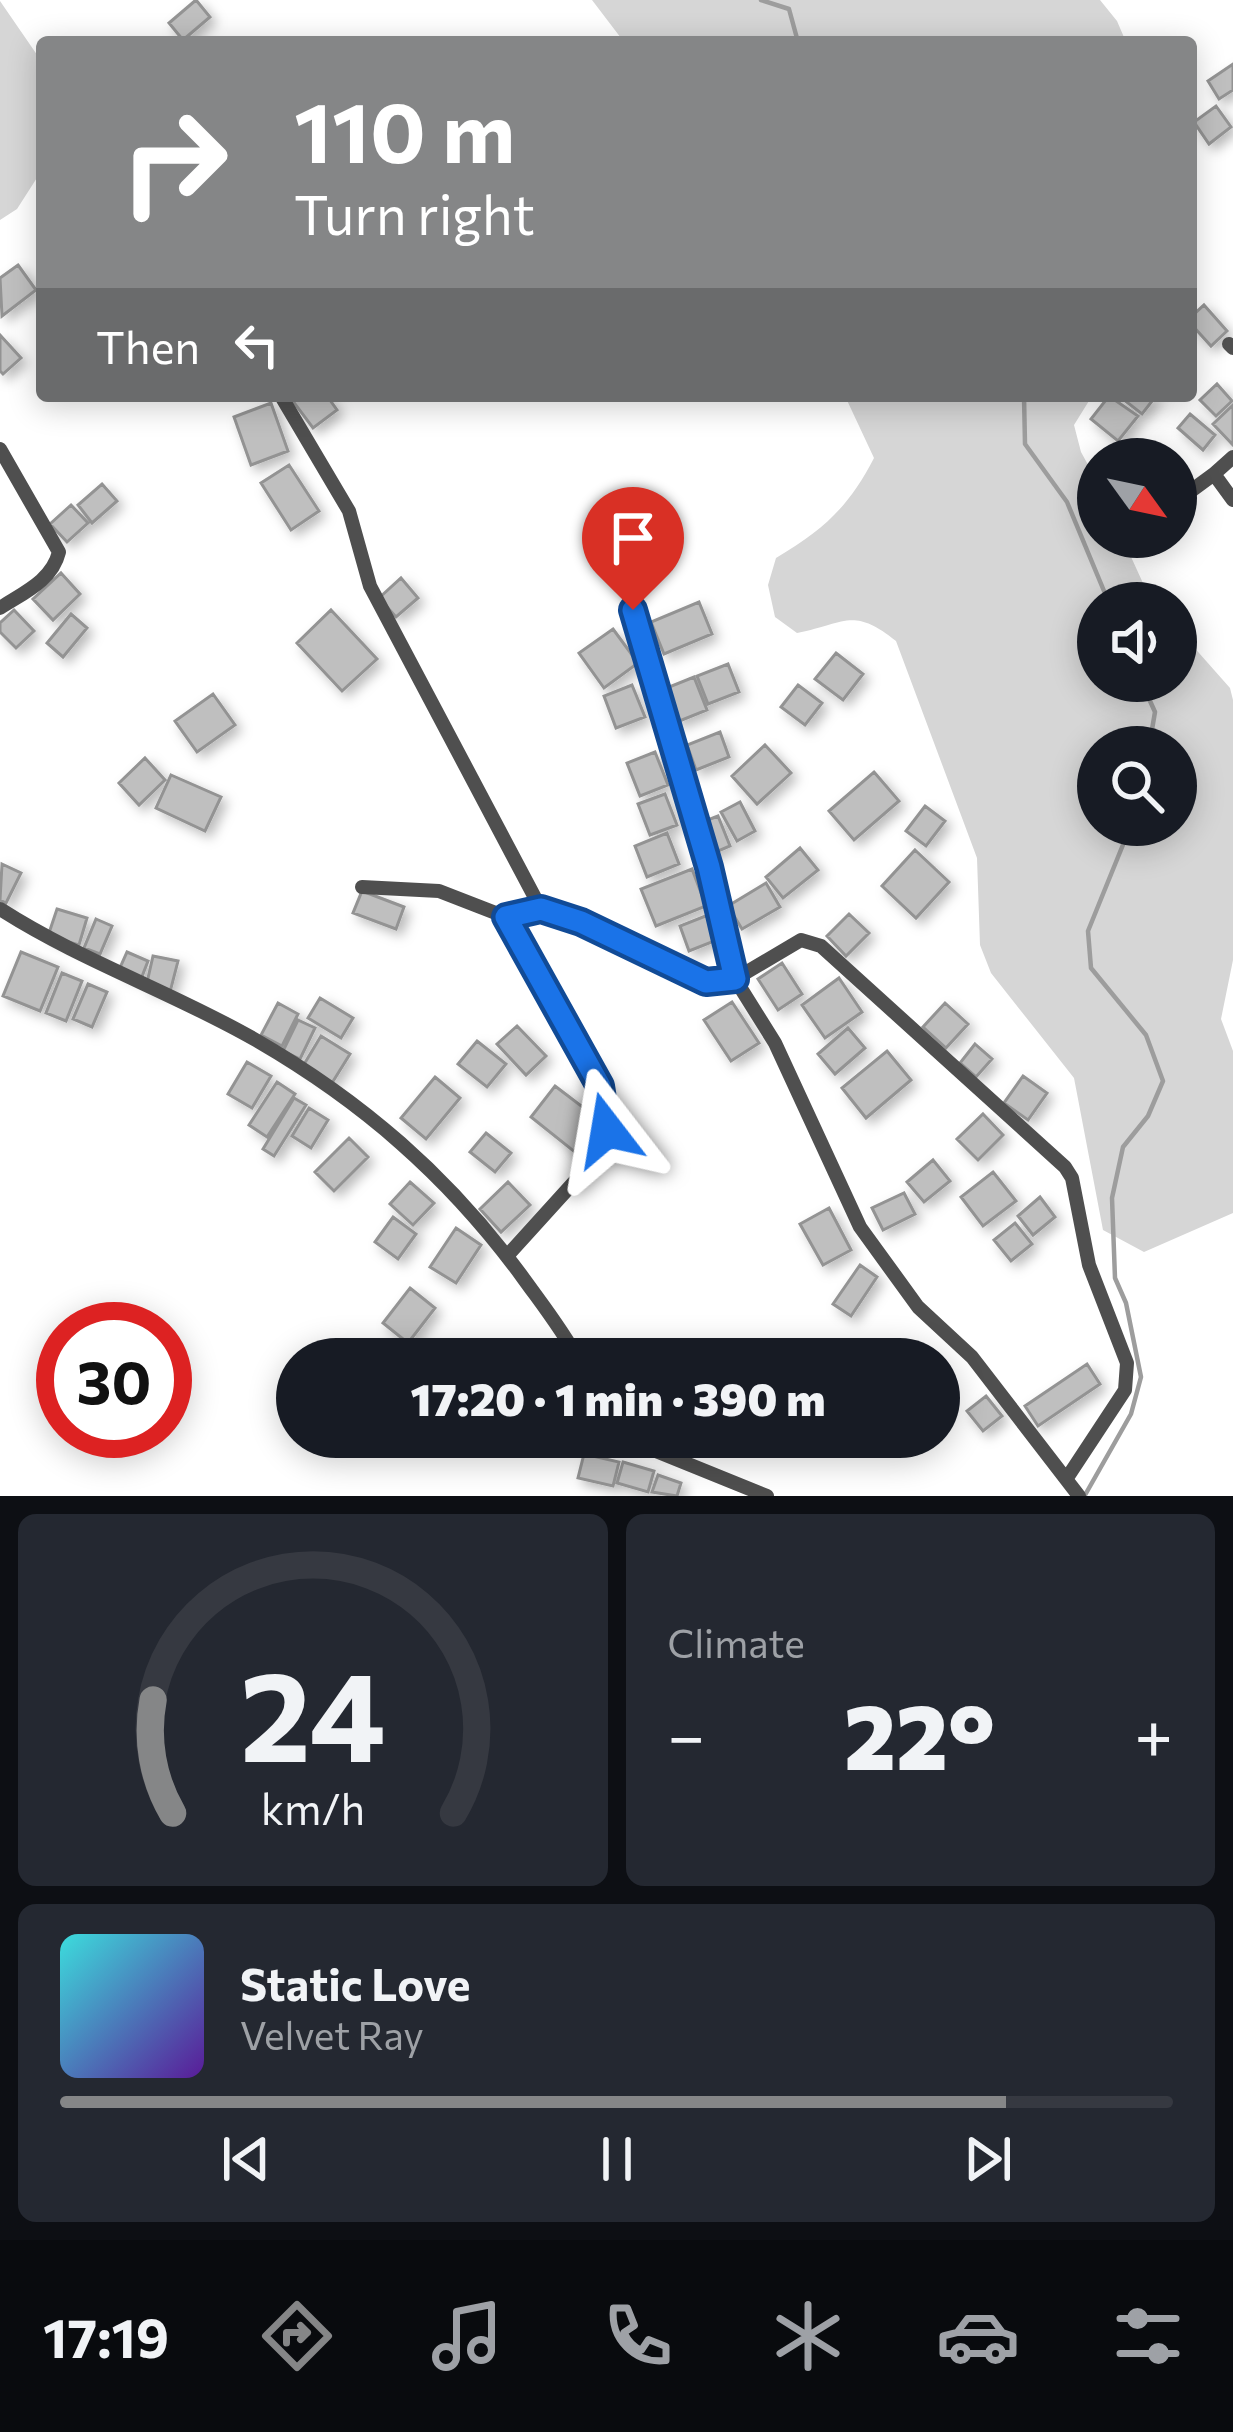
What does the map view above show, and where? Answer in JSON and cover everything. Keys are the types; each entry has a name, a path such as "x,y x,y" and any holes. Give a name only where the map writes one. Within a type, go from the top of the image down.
{"street":[{"path":"284,402 350,511 370,586 541,909"},
{"path":"0,448 59,552 44,579 0,608"},
{"path":"1197,486 1233,457"},
{"path":"1214,473 1233,500"},
{"path":"362,887 439,891 506,917 541,909 581,922 706,982 735,979 791,944 810,940 821,946 1065,1168 1076,1195 1089,1265 1127,1364 1125,1390 1074,1488 972,1357 918,1307 860,1227 775,1043 735,979 709,867 633,610"},
{"path":"0,909 89,961 251,1037 345,1096 448,1184 567,1338"},
{"path":"506,917 600,1086 607,1130 585,1171 507,1256"},
{"path":"673,1458 767,1496"}],"shaded area":[{"path":"592,0 1100,0 1123,36 619,36"},
{"path":"0,1 36,53 36,179 17,209 0,220"},
{"path":"848,402 1088,402 1074,425 1077,558 1132,558 1142,582 1077,582 1077,702 1197,702 1197,651 1230,688 1233,700 1233,960 1221,1019 1233,1051 1233,1213 1144,1252 1103,1230 1074,1078 991,973 980,945 977,858 896,641 858,621 797,633 775,617 768,585 776,558 833,516 874,458"}],"building":[{"path":"196,0 210,17 188,36 180,36 169,23"},
{"path":"1233,64 1233,90 1219,99 1208,81"},
{"path":"1216,106 1231,127 1209,144 1197,120"},
{"path":"18,265 36,290 2,316 0,278"},
{"path":"1204,305 1227,331 1211,346 1197,331 1197,311"},
{"path":"0,335 21,358 3,374 0,371"},
{"path":"1217,384 1232,401 1216,416 1200,400"},
{"path":"294,402 331,402 337,410 313,428"},
{"path":"1104,402 1118,402 1138,416 1120,438 1091,419"},
{"path":"1127,402 1151,402 1142,414"},
{"path":"271,403 288,451 251,465 234,417"},
{"path":"1233,405 1233,445 1213,424"},
{"path":"1190,414 1215,435 1203,450 1197,438 1178,428"},
{"path":"289,465 319,511 291,530 261,483"},
{"path":"102,484 117,501 92,523 78,505"},
{"path":"71,505 88,523 67,542 50,524"},
{"path":"61,573 80,594 53,620 33,599"},
{"path":"401,578 418,598 396,617 379,598"},
{"path":"699,602 712,634 664,654 651,622"},
{"path":"14,610 34,631 16,648 0,632 0,623"},
{"path":"331,610 377,659 342,691 297,643"},
{"path":"71,614 87,628 63,657 47,643"},
{"path":"613,629 638,663 604,688 579,653"},
{"path":"836,653 863,674 843,700 815,679"},
{"path":"728,664 739,692 708,704 697,676"},
{"path":"694,677 707,710 677,722 664,689"},
{"path":"632,685 645,717 616,728 604,696"},
{"path":"798,685 822,703 805,725 781,707"},
{"path":"213,694 235,725 197,752 175,721"},
{"path":"720,732 729,757 696,770 687,745"},
{"path":"765,745 791,773 757,804 732,776"},
{"path":"655,752 668,785 640,796 627,763"},
{"path":"145,758 165,780 139,805 119,783"},
{"path":"874,772 899,801 854,840 829,811"},
{"path":"171,775 221,797 205,831 156,808"},
{"path":"665,794 677,825 650,835 638,804"},
{"path":"740,802 755,831 737,841 721,812"},
{"path":"925,806 945,821 926,846 906,831"},
{"path":"718,816 730,846 709,855 697,824"},
{"path":"667,833 679,864 647,877 635,846"},
{"path":"800,848 818,870 783,898 766,877"},
{"path":"915,850 949,882 916,918 882,886"},
{"path":"2,864 21,873 6,903 0,900"},
{"path":"692,869 706,906 656,926 641,889"},
{"path":"766,883 780,907 742,929 728,906"},
{"path":"362,891 404,907 396,929 353,913"},
{"path":"57,909 87,918 79,945 48,936"},
{"path":"849,914 869,933 846,956 827,936"},
{"path":"708,915 717,940 689,951 680,926"},
{"path":"96,919 112,926 100,954 84,948"},
{"path":"21,952 58,967 40,1011 3,996"},
{"path":"127,952 148,961 141,979 119,970"},
{"path":"153,956 178,961 170,992 146,987"},
{"path":"782,963 802,994 778,1010 758,979"},
{"path":"62,973 82,981 66,1021 46,1013"},
{"path":"839,978 862,1012 825,1038 802,1005"},
{"path":"88,984 107,992 92,1027 73,1019"},
{"path":"320,998 353,1018 341,1038 308,1018"},
{"path":"732,1002 759,1043 731,1061 704,1020"},
{"path":"278,1003 298,1014 282,1046 261,1035"},
{"path":"945,1003 968,1024 946,1048 923,1027"},
{"path":"298,1020 315,1028 300,1059 283,1051"},
{"path":"517,1026 546,1056 526,1075 497,1044"},
{"path":"848,1028 865,1048 835,1074 818,1054"},
{"path":"321,1036 350,1054 332,1083 303,1066"},
{"path":"477,1041 506,1064 487,1087 458,1064"},
{"path":"975,1044 992,1059 976,1077 960,1063"},
{"path":"887,1051 911,1080 866,1118 842,1088"},
{"path":"247,1062 271,1076 252,1108 228,1094"},
{"path":"1023,1076 1047,1093 1028,1120 1004,1103"},
{"path":"435,1077 460,1098 426,1139 401,1118"},
{"path":"277,1082 295,1094 267,1137 249,1125"},
{"path":"555,1086 601,1121 576,1153 531,1117"},
{"path":"294,1098 306,1105 274,1156 263,1149"},
{"path":"309,1108 328,1120 311,1148 292,1136"},
{"path":"983,1114 1003,1135 978,1160 957,1139"},
{"path":"486,1133 511,1153 495,1172 470,1152"},
{"path":"349,1138 368,1157 334,1191 315,1172"},
{"path":"933,1160 950,1181 924,1202 907,1182"},
{"path":"993,1172 1016,1201 983,1226 961,1197"},
{"path":"410,1182 434,1203 413,1225 390,1204"},
{"path":"508,1182 530,1205 501,1232 480,1209"},
{"path":"904,1193 915,1214 883,1230 872,1208"},
{"path":"1040,1197 1055,1217 1033,1235 1018,1216"},
{"path":"829,1208 851,1250 823,1265 800,1224"},
{"path":"393,1217 416,1234 398,1259 375,1242"},
{"path":"1015,1223 1032,1244 1011,1261 994,1240"},
{"path":"456,1228 481,1245 456,1283 430,1267"},
{"path":"860,1265 877,1277 851,1316 833,1304"},
{"path":"410,1288 435,1308 412,1338 402,1338 383,1323"},
{"path":"1087,1364 1100,1384 1038,1426 1025,1406"},
{"path":"986,1396 1002,1416 983,1431 967,1411"},
{"path":"583,1458 619,1462 613,1486 578,1478"},
{"path":"623,1462 654,1471 648,1492 617,1483"},
{"path":"658,1475 681,1483 677,1496 652,1492"}],"waterway":[{"path":"761,0 789,9 796,36"},
{"path":"1024,402 1025,444 1067,502 1100,582"},
{"path":"1150,702 1155,712 1153,726"},
{"path":"1085,1495 1131,1414 1141,1377 1126,1303 1115,1278 1112,1198 1123,1147 1148,1116 1163,1081 1146,1035 1091,968 1088,931 1122,846"}],"route":[{"path":"607,1130 600,1086 506,917 541,909 581,922 706,982 735,979 709,867 633,610"}]}
